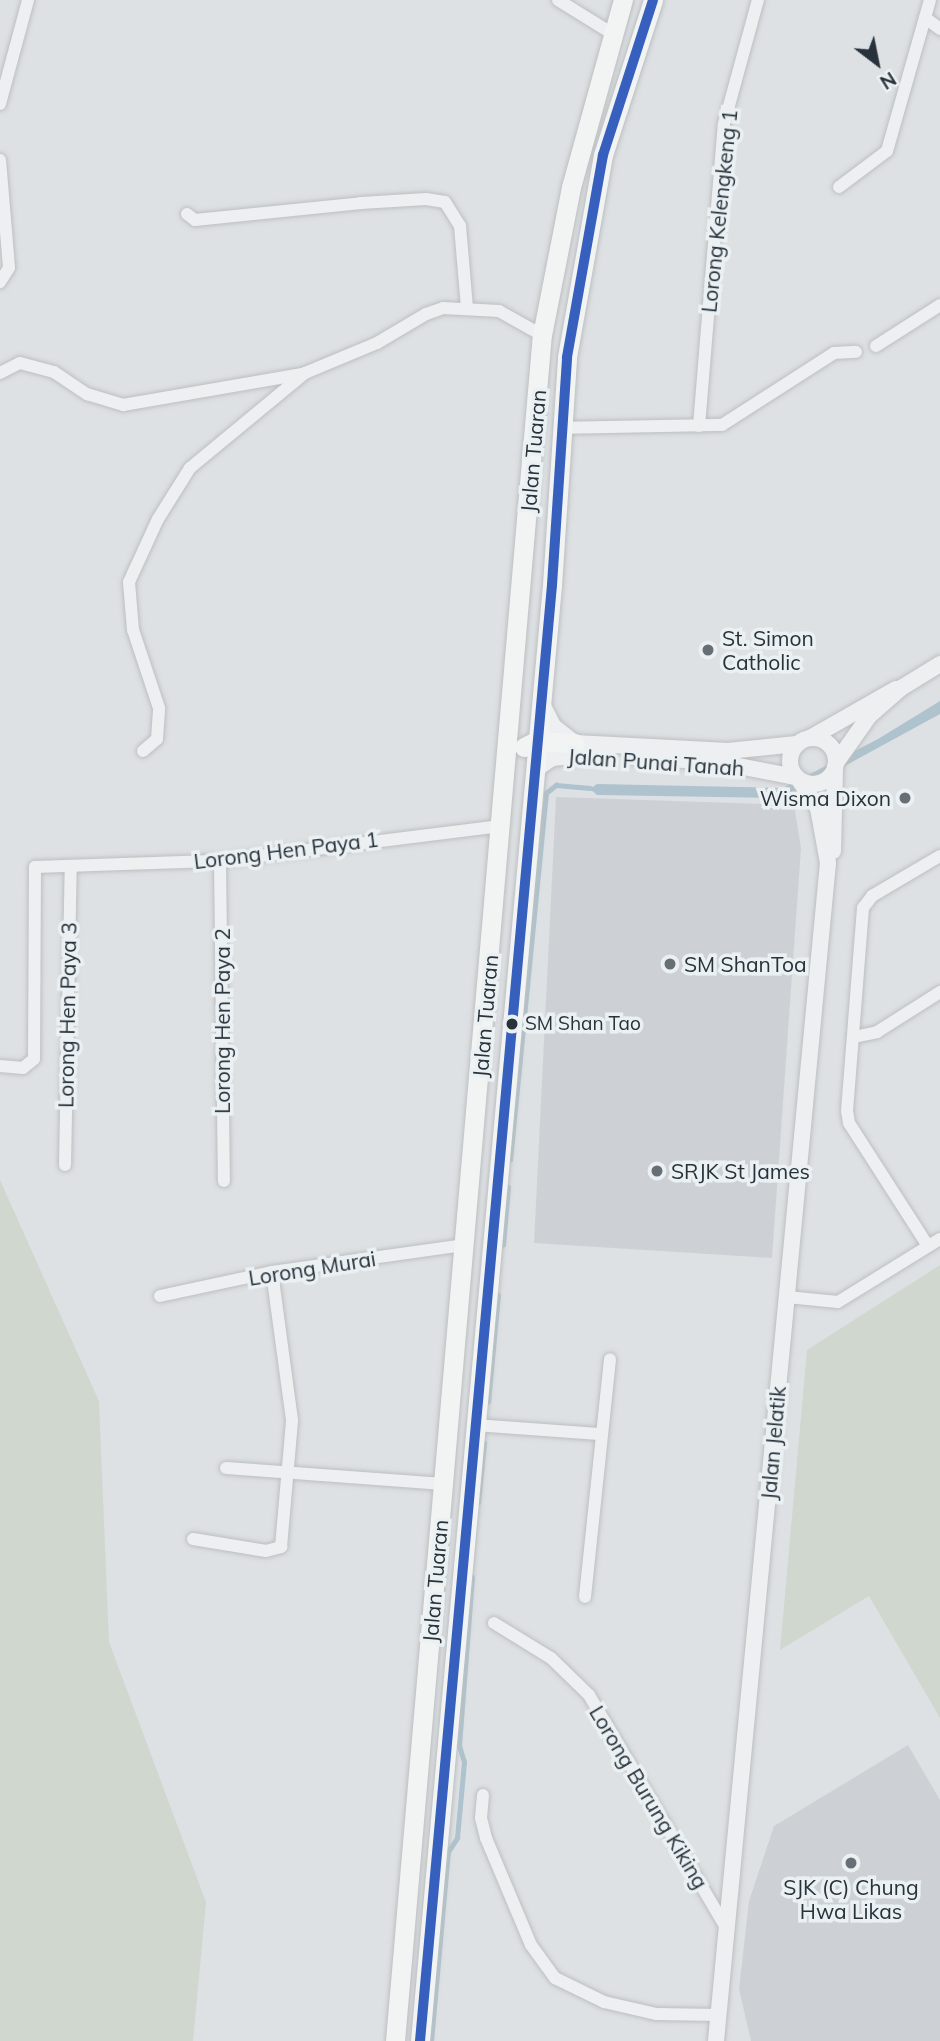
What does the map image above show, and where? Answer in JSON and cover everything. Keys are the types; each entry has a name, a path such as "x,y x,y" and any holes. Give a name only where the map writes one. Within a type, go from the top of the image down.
{"main road":[{"name":"Jalan Tuaran","path":"395,2041 542,335 570,187 623,0"},
{"name":"Jalan Tuaran","path":"420,2041 540,696 561,428 575,296 603,155 653,0"},
{"path":"495,901 506,853 517,758 522,748 536,741 575,743"},
{"path":"442,1510 454,1497 474,1427"}],"street":[{"path":"0,104 28,0"},
{"path":"558,0 613,34"},
{"name":"Lorong Kelengkeng 1","path":"698,426 724,124 758,0"},
{"path":"839,187 887,151 930,0"},
{"path":"925,18 940,29"},
{"path":"0,160 9,268 0,282"},
{"path":"187,214 195,220 361,203 426,199 445,202 460,226 467,307"},
{"path":"876,346 940,305"},
{"path":"0,373 20,363 54,372 88,394 123,405 305,373 377,343 426,314 467,307 499,311 542,335"},
{"path":"561,428 698,426 728,422 834,352 856,352"},
{"path":"143,751 157,739 159,708 133,629 129,582 158,519 190,468 305,373"},
{"path":"901,688 887,690 804,741 790,764 798,779 822,783 856,731 901,688 940,664"},
{"path":"540,696 553,726 575,743"},
{"path":"804,741 829,744 836,765"},
{"name":"Jalan Punai Tanah","path":"575,743 728,751 804,741"},
{"name":"Jalan Punai Tanah","path":"530,785 544,762 575,752 718,762 798,779"},
{"name":"Jalan Jelatik","path":"716,2041 828,863 837,808 836,765"},
{"name":"Jalan Jelatik","path":"798,779 817,808 828,863"},
{"name":"Lorong Hen Paya 1","path":"0,1066 23,1068 34,1059 35,867 220,861 501,826"},
{"path":"928,1246 849,1123 863,908 872,896 940,856"},
{"name":"Lorong Hen Paya 2","path":"220,861 224,1181"},
{"name":"Lorong Hen Paya 3","path":"65,1165 71,866"},
{"path":"853,1037 877,1032 940,992"},
{"path":"787,1297 838,1302 940,1239"},
{"name":"Lorong Murai","path":"160,1296 272,1272 465,1245"},
{"path":"193,1539 277,1551 282,1539 285,1471 292,1420 272,1272"},
{"path":"585,1597 600,1434 610,1359"},
{"path":"474,1427 600,1434"},
{"path":"226,1468 444,1484"},
{"name":"Lorong Burung Kiking","path":"494,1623 551,1658 589,1695 727,1930"},
{"path":"483,1795 481,1818 486,1839 531,1945 555,1978 604,2002 656,2014 719,2019"},
{"name":"Jalan Jelatik","path":"719,2019 724,2041"}],"shaded area":[{"path":"556,797 794,805 801,848 772,1258 534,1243"},
{"path":"0,1180 99,1401 109,1642 206,1902 193,2041 0,2041"},
{"path":"940,1265 940,1718 869,1596 780,1650 807,1350"},
{"name":"SJK (C) Chung Hwa Likas","path":"908,1745 940,1800 940,2041 751,2041 739,1989 749,1901 774,1826"}],"water":[{"path":"940,701 940,714 786,798 597,795 590,789 597,784 783,788 878,739"}],"waterway":[{"path":"510,1160 546,793 556,785 590,788"},
{"path":"503,1245 508,1187"},
{"path":"488,1402 498,1295"},
{"path":"478,1503 484,1443"},
{"path":"431,2041 448,1852 457,1838 464,1762 459,1746 472,1578"}],"transit line":[{"path":"420,2041 552,585 567,357 603,155 653,0"}],"place":[{"name":"St. Simon Catholic","path":"708,650"},
{"name":"Wisma Dixon","path":"905,798"},
{"name":"SM ShanToa","path":"670,964"},
{"name":"SM Shan Tao","path":"512,1024"},
{"name":"SRJK St James","path":"657,1171"},
{"name":"SJK (C) Chung Hwa Likas","path":"851,1863"}]}
